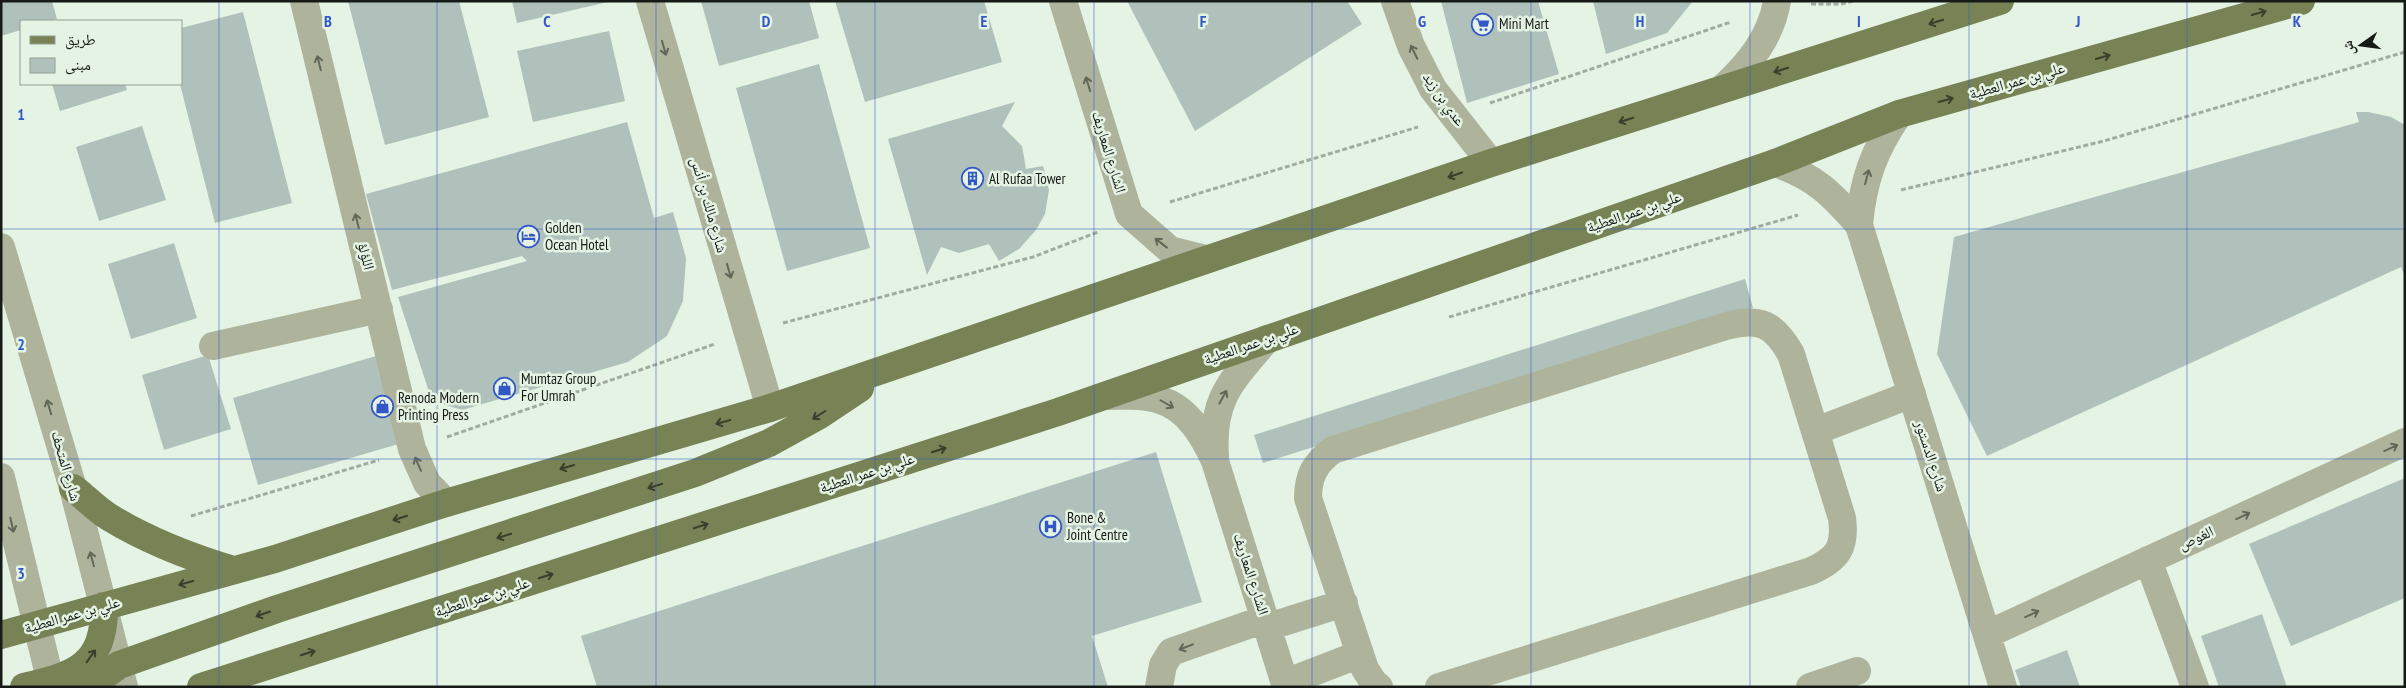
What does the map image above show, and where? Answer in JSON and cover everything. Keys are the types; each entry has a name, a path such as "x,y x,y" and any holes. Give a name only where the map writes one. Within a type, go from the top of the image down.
{"main road":[{"name":"علي بن عمر العطية","path":"1,635 234,570 446,502 770,408 1492,163 2000,1"},
{"name":"علي بن عمر العطية","path":"201,687 256,678 1102,396 1775,163 1900,114 2301,1"},
{"path":"89,687 122,676 278,609 695,473 769,442 810,421 889,369"},
{"path":"73,488 108,516 138,533 188,556 234,570"},
{"path":"24,687 52,684 86,663 98,646 104,626 104,606"}],"street":[{"name":"اللؤلؤ","path":"304,1 412,450 427,482 446,502"},
{"name":"شارع مالك بن أنس","path":"650,1 770,408"},
{"name":"الشارع المعاريف","path":"1063,1 1129,214"},
{"name":"عدي بن زيد","path":"1394,1 1411,46 1433,89 1492,163"},
{"path":"1724,88 1748,65 1766,36 1777,3"},
{"path":"1853,209 1882,138 1900,114"},
{"name":"شارع الدستور","path":"1775,163 1799,172 1821,185 1853,209 1988,634 2003,687"},
{"path":"1129,214 1170,250 1206,259"},
{"name":"شارع المتحف","path":"1,247 73,488 122,676"},
{"path":"213,346 379,309"},
{"path":"1379,687 1374,683 1360,654 1308,498 1308,484 1312,470 1321,458 1333,450 1745,321 1765,325 1781,337 1791,354 1842,518 1844,535 1839,552 1827,564 1811,571 1439,687"},
{"name":"الشارع المعاريف","path":"1215,461 1213,434 1218,406 1233,379 1266,339"},
{"path":"1816,431 1912,394"},
{"name":"الشارع المعاريف","path":"1102,396 1142,396 1162,400 1185,414 1203,436 1215,461 1286,685"},
{"name":"الغوص","path":"1988,634 2405,442"},
{"path":"1,477 52,684"},
{"path":"2148,560 2194,687"},
{"path":"1159,687 1163,665 1172,652 1266,623 1344,603"},
{"path":"1286,685 1360,654"},
{"path":"1810,687 1857,671"}],"path":[{"path":"138,533 412,450 747,333 1033,257 1092,235 1129,214 1454,115 1730,22 1777,3 1842,4 1853,1"},
{"path":"1442,319 2104,141 2405,52"}],"building":[{"path":"1,1 52,1 57,19 20,20 20,30 1,36"},
{"path":"348,1 459,1 489,117 385,145"},
{"path":"512,1 608,1 608,2 517,23"},
{"path":"701,1 809,1 819,38 719,66"},
{"path":"835,1 984,1 1002,62 865,102"},
{"path":"1127,1 1347,1 1362,24 1195,131"},
{"path":"1441,1 1538,1 1559,74 1467,103"},
{"path":"1593,1 1693,1 1667,33 1606,54"},
{"path":"243,12 292,203 215,223 180,85 182,85 182,28"},
{"path":"609,31 625,101 533,122 517,51"},
{"path":"819,64 870,248 787,271 736,88"},
{"path":"52,85 125,85 127,90 60,111"},
{"name":"Al Rufaa Tower","path":"1015,102 1002,126 1022,146 1026,169 1043,166 1049,190 1045,214 1036,230 1019,249 999,261 989,244 959,253 941,247 927,275 888,139"},
{"path":"2356,112 2368,112 2391,117 2405,125 2405,277 2401,267 1987,456 1937,354 1954,237 2359,122"},
{"name":"Golden Ocean Hotel","path":"627,122 654,218 673,212 686,258 683,301 667,336 628,362 462,410 432,401 398,297 527,261 522,256 392,290 366,194"},
{"path":"142,126 166,200 99,221 76,147"},
{"path":"174,243 197,318 131,339 108,264"},
{"path":"1745,279 1753,308 1263,463 1254,435"},
{"path":"208,355 231,429 164,450 142,375"},
{"path":"376,356 402,443 258,485 233,398"},
{"name":"Bone & Joint Centre","path":"1156,452 1202,602 1092,636 1108,687 597,687 581,636"},
{"path":"2405,478 2405,598 2291,646 2249,544"},
{"path":"2262,614 2287,687 2219,687 2201,636"},
{"path":"2067,650 2080,687 2021,687 2015,670"}],"place":[{"name":"Mini Mart","path":"1483,24"},
{"name":"Al Rufaa Tower","path":"973,179"},
{"name":"Golden Ocean Hotel","path":"529,237"},
{"name":"Mumtaz Group For Umrah","path":"505,388"},
{"name":"Renoda Modern Printing Press","path":"382,407"},
{"name":"Bone & Joint Centre","path":"1051,527"}]}
